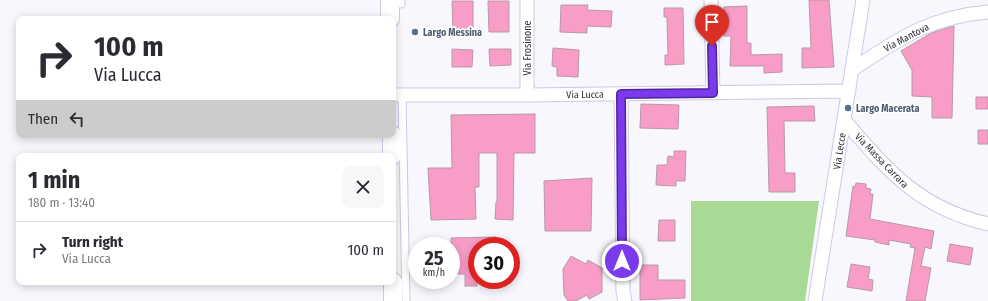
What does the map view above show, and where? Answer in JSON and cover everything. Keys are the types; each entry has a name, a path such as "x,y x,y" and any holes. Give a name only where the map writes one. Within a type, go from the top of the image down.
{"street":[{"name":"Via Frosinone","path":"527,96 528,0"},
{"path":"711,0 713,93"},
{"name":"Via Lecce","path":"815,301 863,0"},
{"path":"391,16 398,1"},
{"name":"Via Mantova","path":"853,69 894,41 927,24 960,15 988,12"},
{"name":"Via Lucca","path":"398,96 527,96 849,91"},
{"path":"621,94 623,291 625,301"},
{"name":"Via Massa Carrara","path":"844,120 884,165 919,196 958,217 988,224"},
{"path":"392,138 392,153"},
{"path":"393,285 393,301"}],"lane":[{"path":"398,96 406,301"}],"green space":[{"path":"691,201 819,201 805,301 691,301"}],"building":[{"path":"809,0 829,0 834,67 802,68 802,48 811,48"},
{"path":"452,1 473,1 473,32 453,32"},
{"path":"488,1 509,1 509,32 489,32"},
{"path":"561,5 588,5 587,10 612,11 611,27 587,26 587,33 560,32"},
{"path":"747,6 747,43 751,43 751,55 782,54 782,72 764,73 764,66 730,66 731,36 724,36 724,7"},
{"path":"664,8 683,8 684,64 665,65 665,55 668,55 667,17 664,17"},
{"path":"954,26 952,118 932,118 932,97 912,96 912,70 901,51 931,33"},
{"path":"553,48 579,50 578,77 557,76 557,67 552,66"},
{"path":"452,49 473,50 472,67 452,67"},
{"path":"489,49 511,49 511,65 490,66"},
{"path":"976,97 988,97 988,109 976,109"},
{"path":"641,104 679,105 678,129 640,128"},
{"path":"814,106 815,121 784,121 785,173 795,173 795,192 769,192 767,107"},
{"path":"535,114 535,153 514,153 513,220 495,219 497,202 497,153 479,153 479,187 475,187 476,219 431,220 428,168 452,168 451,115"},
{"path":"978,130 988,130 988,144 978,144"},
{"path":"674,151 686,151 685,181 676,181 676,186 656,185 657,165 667,165 668,156 674,157"},
{"path":"592,178 591,231 545,231 544,181"},
{"path":"856,183 866,184 866,188 871,189 870,194 873,194 870,219 934,231 931,249 925,247 921,266 931,268 925,301 906,301 915,248 910,247 911,244 889,240 889,245 875,242 875,240 846,236 853,186 855,187"},
{"path":"659,220 675,220 675,241 658,241"},
{"path":"460,238 468,238 468,286 465,286 465,274 460,274"},
{"path":"950,244 973,248 970,265 947,261"},
{"path":"571,256 586,264 588,260 602,268 602,292 589,299 587,295 576,301 568,301 564,295 563,269"},
{"path":"851,264 870,267 868,279 873,280 872,291 847,287"},
{"path":"640,265 658,265 658,280 685,280 685,298 640,300"}],"place":[{"name":"Largo Messina","path":"415,32"},
{"name":"Largo Macerata","path":"848,108"}],"route":[{"path":"622,261 621,94 713,93 712,46"}]}
